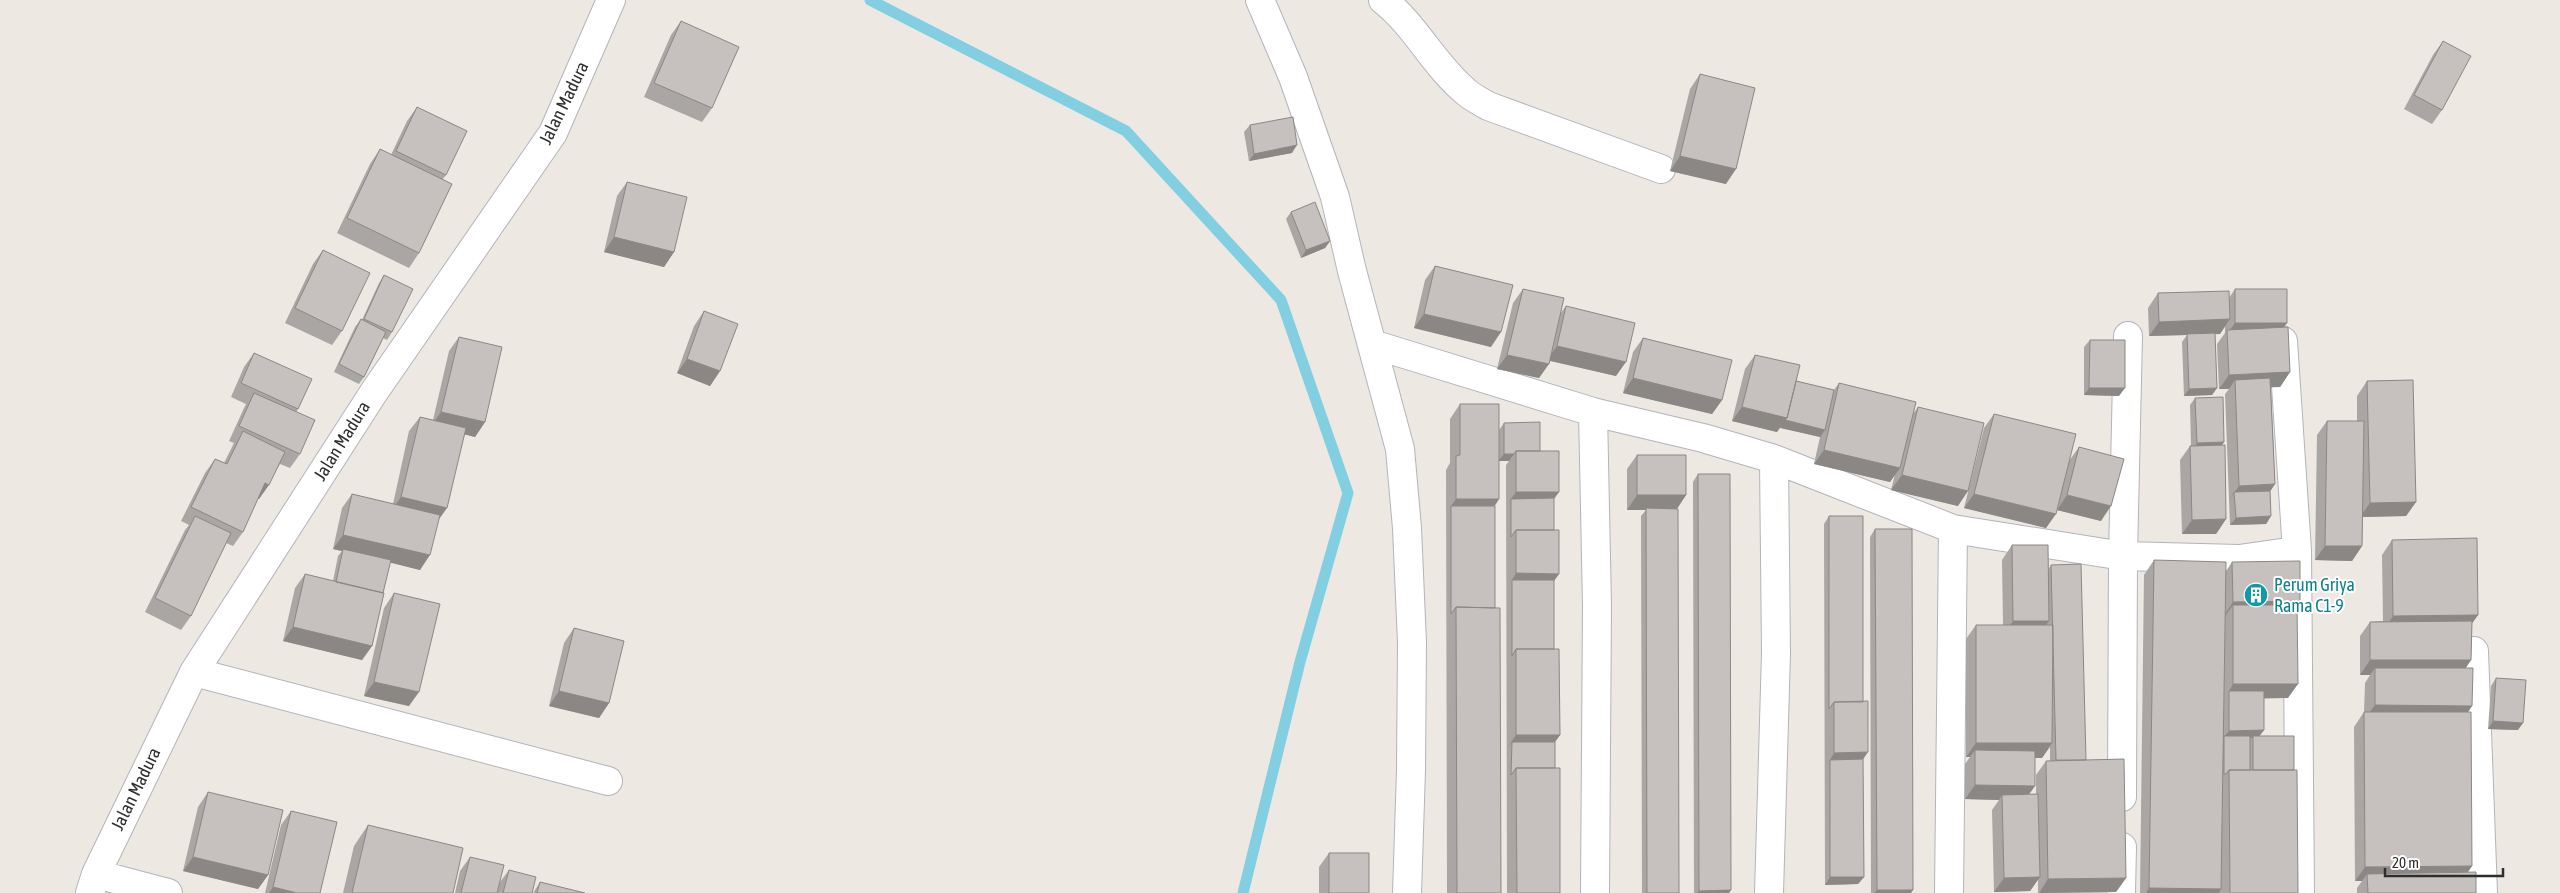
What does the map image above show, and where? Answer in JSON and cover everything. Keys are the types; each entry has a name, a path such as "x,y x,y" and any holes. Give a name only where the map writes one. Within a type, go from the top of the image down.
{"street":[{"name":"Jalan Madura","path":"93,884 194,672 374,392 553,133 611,0"},
{"path":"1260,0 1293,77 1335,196 1400,449 1407,528 1412,672 1407,893"},
{"path":"1384,0 1411,25 1438,62 1465,91 1488,106 1661,168"},
{"path":"2283,334 2297,551 2300,893"},
{"path":"2121,893 2123,556 2128,336"},
{"path":"1372,344 1593,412 1703,438 1774,459 1952,529 2123,556 2239,560 2297,551"},
{"path":"1593,412 1597,606 1595,893"},
{"path":"1770,893 1776,653 1774,459"},
{"path":"1949,893 1952,529"},
{"path":"2474,651 2483,893"},
{"path":"194,672 608,781"},
{"path":"93,884 168,893"}],"building":[{"path":"681,21 739,47 712,108 654,83"},
{"path":"2443,41 2471,56 2442,110 2414,95"},
{"path":"1700,74 1755,88 1736,169 1680,156"},
{"path":"417,107 467,131 446,175 396,151"},
{"path":"1293,117 1297,145 1254,154 1250,125"},
{"path":"380,149 452,184 419,253 347,218"},
{"path":"627,182 687,197 674,252 614,237"},
{"path":"1315,202 1330,241 1306,250 1291,212"},
{"path":"323,250 370,273 342,331 295,308"},
{"path":"1435,266 1513,285 1501,332 1424,314"},
{"path":"384,275 413,289 392,332 364,319"},
{"path":"1523,289 1564,298 1549,364 1507,355"},
{"path":"2235,289 2287,289 2287,323 2235,323"},
{"path":"2229,291 2230,319 2159,322 2158,293"},
{"path":"1566,306 1635,323 1626,362 1557,346"},
{"path":"704,311 738,324 720,371 687,359"},
{"path":"361,319 386,332 364,377 339,364"},
{"path":"2288,327 2290,372 2229,375 2227,330"},
{"path":"2215,333 2217,388 2189,389 2187,334"},
{"path":"459,337 502,347 485,422 441,412"},
{"path":"1643,338 1732,360 1722,400 1633,378"},
{"path":"2090,340 2125,340 2125,388 2089,388"},
{"path":"254,353 312,379 298,409 241,383"},
{"path":"1755,355 1800,365 1787,418 1742,407"},
{"path":"2270,378 2275,484 2239,486 2235,380"},
{"path":"2413,380 2416,502 2370,503 2367,381"},
{"path":"1796,381 1834,390 1825,430 1785,420"},
{"path":"1839,383 1916,402 1900,468 1824,450"},
{"path":"254,393 315,420 300,454 239,426"},
{"path":"2223,397 2224,442 2197,443 2195,398"},
{"path":"1460,404 1499,404 1499,499 1456,499 1456,456 1460,455"},
{"path":"1918,407 1984,423 1968,491 1902,475"},
{"path":"1994,414 2076,434 2056,514 1974,494"},
{"path":"420,417 466,428 447,508 401,497"},
{"path":"2327,421 2364,421 2362,546 2325,546"},
{"path":"1540,422 1540,451 1516,451 1514,454 1504,454 1504,423"},
{"path":"243,431 285,452 269,485 265,483 243,532 191,507 215,459 227,464"},
{"path":"2225,445 2226,519 2192,520 2190,446"},
{"path":"2079,447 2124,459 2111,506 2067,495"},
{"path":"1516,451 1559,451 1559,492 1516,492"},
{"path":"1637,455 1686,455 1686,495 1637,495"},
{"path":"1698,474 1730,474 1731,890 1699,891"},
{"path":"2270,491 2271,516 2236,518 2234,492"},
{"path":"352,494 440,515 430,555 343,535"},
{"path":"1554,498 1554,530 1516,530 1511,537 1511,499"},
{"path":"1451,506 1495,506 1495,608 1456,607 1451,614"},
{"path":"1646,508 1678,509 1679,893 1647,893"},
{"path":"195,516 231,533 191,616 155,598"},
{"path":"1829,516 1863,516 1863,702 1834,702 1829,709"},
{"path":"1875,529 1912,529 1913,890 1877,890"},
{"path":"1516,530 1559,530 1559,574 1516,573"},
{"path":"2477,538 2478,615 2393,616 2392,540"},
{"path":"2012,545 2048,545 2049,621 2013,621"},
{"path":"343,549 391,560 383,593 336,582"},
{"path":"2154,560 2226,562 2221,889 2149,888"},
{"path":"2300,561 2300,601 2233,602 2232,562"},
{"path":"2081,564 2086,760 2056,760 2051,565"},
{"path":"305,574 384,593 372,646 293,627"},
{"path":"1512,580 1554,580 1554,649 1516,649 1512,656"},
{"path":"394,593 440,604 419,692 374,682"},
{"path":"2233,605 2297,605 2298,684 2233,684"},
{"path":"1456,607 1500,608 1501,893 1457,893"},
{"path":"2472,621 2471,660 2370,660 2370,622"},
{"path":"1976,625 2053,625 2052,743 1976,743"},
{"path":"574,628 624,641 609,703 559,691"},
{"path":"1516,649 1559,649 1560,735 1516,735"},
{"path":"2375,668 2473,668 2472,706 2375,705"},
{"path":"2496,678 2526,680 2523,723 2493,721"},
{"path":"2229,691 2264,691 2264,730 2229,731"},
{"path":"1868,701 1868,752 1834,753 1834,702"},
{"path":"2364,712 2471,712 2472,866 2365,867"},
{"path":"2224,736 2250,736 2250,770 2229,770 2224,774"},
{"path":"2253,736 2294,736 2294,770 2253,770"},
{"path":"1512,742 1555,742 1555,768 1516,768 1511,775"},
{"path":"1975,750 2035,751 2035,786 1975,785"},
{"path":"1863,759 1864,877 1830,877 1830,760"},
{"path":"2124,759 2126,878 2048,879 2046,761"},
{"path":"1516,768 1560,768 1560,893 1517,893"},
{"path":"2229,770 2297,770 2298,893 2230,893"},
{"path":"208,792 283,810 268,875 193,857"},
{"path":"2038,794 2040,877 2004,878 2002,795"},
{"path":"291,811 337,822 320,893 297,893 273,887"},
{"path":"368,825 463,848 453,893 352,893"},
{"path":"1329,853 1369,853 1369,893 1329,893"},
{"path":"470,857 504,865 497,893 461,893"},
{"path":"509,870 536,877 532,893 503,893"},
{"path":"2476,872 2476,893 2368,893 2367,874"},
{"path":"540,882 585,893 537,893"}],"waterway":[{"path":"870,0 1126,131 1281,300 1348,493 1300,662 1243,893"}],"place":[{"name":"Perum Griya Rama C1-9","path":"2256,595"}]}
